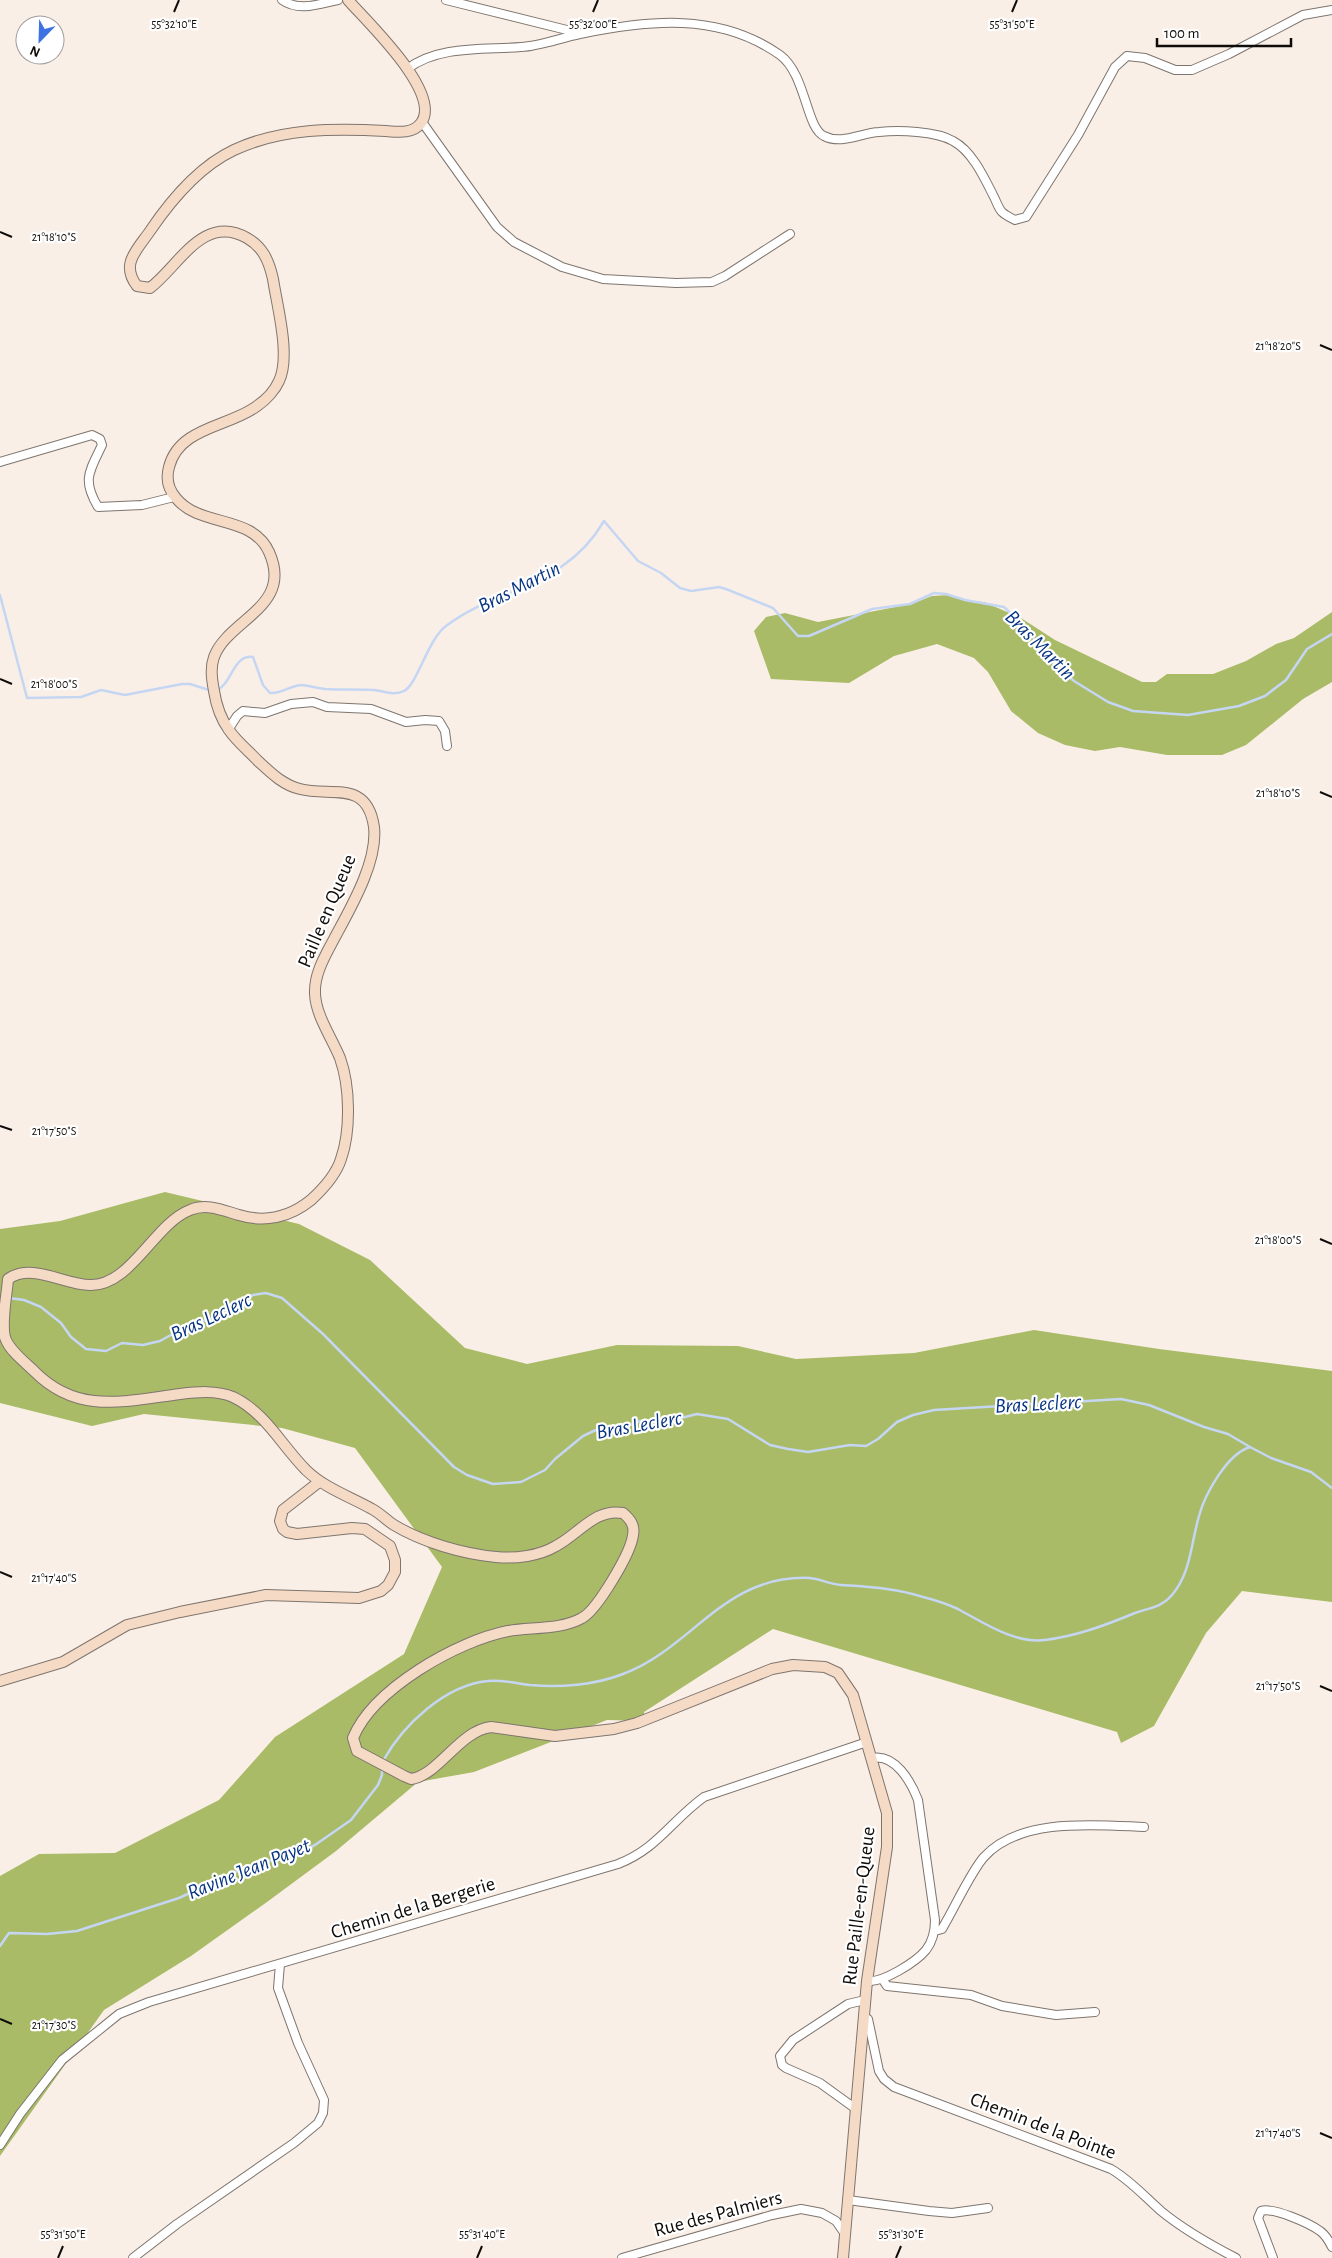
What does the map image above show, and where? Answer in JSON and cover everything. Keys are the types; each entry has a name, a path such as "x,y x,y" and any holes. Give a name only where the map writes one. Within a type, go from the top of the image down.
{"main road":[{"path":"174,497 167,482 168,470 172,456 181,446 196,433 244,414 258,406 272,393 279,381 283,367 284,351 272,273 262,249 236,232 220,232 196,241 163,278 150,288 137,286 130,277 130,260 163,213 216,160 234,150 254,142 305,131 337,128 398,132 410,131 422,122 425,104 420,89 407,69 348,0"},
{"name":"Paille en Queue","path":"174,497 196,513 249,530 260,538 268,548 273,563 272,588 266,600 255,614 229,636 214,657 211,671 212,684 216,702 228,730 270,772 295,788 306,791 346,792 356,795 369,812 374,828 373,847 366,871 355,900 320,968 316,982 316,1004 342,1062 345,1079 346,1123 341,1160 333,1176 307,1203 279,1217 253,1218 208,1206 194,1208 182,1213 130,1264 105,1283 82,1284 46,1275 19,1273 12,1275 8,1279 4,1328 6,1340 12,1348 52,1387 68,1396 92,1402 119,1402 196,1392 216,1393 232,1397 249,1406 264,1420 304,1468 319,1482"},
{"path":"0,1681 63,1662 126,1625 180,1612 266,1595 359,1598 381,1591 388,1585 395,1572 395,1560 390,1546 365,1529 297,1534 286,1532 283,1529 280,1521 283,1510 319,1482"},
{"name":"Rue Paille-en-Queue","path":"319,1482 373,1509 410,1533 476,1554 497,1557 531,1555 557,1546 604,1513 623,1513 633,1525 634,1534 630,1545 599,1600 584,1618 565,1624 488,1636 415,1672 378,1701 364,1716 354,1738 354,1746 357,1751 411,1779 423,1774 472,1734 484,1728 491,1727 555,1736 614,1730 637,1724 772,1670 793,1665 825,1667 838,1674 853,1695 887,1813 887,1847 865,2000 843,2258"}],"street":[{"path":"282,0 294,6 313,6 338,0"},
{"path":"446,0 581,34"},
{"path":"407,69 437,56 466,50 522,47 581,34 676,21 710,25 744,35 780,55 793,66 804,90 811,120 821,136 836,140 879,132 932,133 954,141 971,157 1002,212 1015,220 1026,218 1078,135 1115,67 1127,56 1144,58 1175,70 1192,70 1228,54 1303,15 1332,10"},
{"path":"422,122 497,227 514,242 562,267 603,278 676,283 712,282 733,271 790,234"},
{"path":"0,462 92,435 100,439 102,445 88,474 90,493 98,507 142,505 174,497"},
{"path":"228,730 237,716 243,712 265,713 291,704 313,702 327,707 371,710 406,722 439,721 445,731 446,746"},
{"name":"Chemin de la Bergerie","path":"0,2146 20,2114 62,2060 119,2014 149,2002 637,1856 652,1846 684,1811 704,1797 867,1742"},
{"path":"872,1758 887,1760 904,1773 913,1786 918,1800 935,1920 935,1932"},
{"path":"867,1982 883,1980 926,1950 935,1932 944,1924 982,1858 1009,1840 1033,1831 1053,1827 1144,1827"},
{"path":"133,2258 177,2224 294,2143 318,2123 323,2113 324,2100 298,2043 278,1988 280,1964"},
{"path":"883,1980 887,1986 971,1995 1011,2008 1056,2014 1095,2012"},
{"path":"856,2109 820,2083 786,2068 782,2065 780,2056 793,2040 840,2009 848,2004 865,2000"},
{"name":"Chemin de la Pointe","path":"864,2016 868,2019 879,2071 884,2079 894,2087 1110,2169 1122,2176 1162,2211 1195,2236 1236,2258"},
{"path":"848,2200 952,2213 988,2208"},
{"name":"Rue des Palmiers","path":"622,2258 772,2215 801,2209 822,2213 836,2221 845,2234"},
{"path":"1273,2258 1258,2218 1261,2211 1264,2210 1279,2212 1316,2229 1326,2236 1332,2247"}],"green space":[{"path":"950,595 966,601 984,602 1021,618 1055,640 1142,682 1156,682 1167,674 1213,674 1246,661 1276,644 1294,638 1332,612 1332,682 1303,699 1246,745 1222,755 1167,755 1120,747 1095,751 1065,745 1038,733 1011,711 988,672 974,658 937,644 894,656 849,683 771,679 754,631 766,617 785,613 818,622 911,604 932,596"},
{"path":"165,1192 299,1224 370,1260 465,1348 527,1364 617,1345 738,1346 796,1359 914,1353 1034,1330 1159,1349 1332,1371 1332,1602 1242,1591 1206,1633 1154,1726 1121,1743 1117,1732 773,1629 644,1712 646,1721 607,1720 474,1772 418,1782 336,1851 267,1902 191,1956 104,2010 0,2156 0,1876 39,1854 115,1853 219,1800 275,1737 404,1654 442,1567 355,1448 282,1428 144,1414 92,1426 0,1403 0,1229 60,1221"}],"waterway":[{"name":"Bras Martin","path":"217,690 222,687 241,660 246,657 253,657 263,685 270,693 302,685 325,689 374,690 393,693 404,691 414,680 434,641 446,626 467,612 531,583 571,560 588,543 604,521 638,561 661,573 680,588 691,591 719,587 773,608 798,636 809,636 872,609 910,604 934,593 1004,607 1020,622 1055,664 1074,681 1108,702 1133,711 1188,715 1239,706 1265,696 1286,680 1307,649 1332,634"},
{"name":"Bras Martin","path":"0,595 27,698 81,697 101,690 125,695 182,684 190,684 212,691"},
{"name":"Bras Leclerc","path":"9,1298 24,1300 41,1307 61,1323 71,1337 86,1349 106,1351 122,1343 143,1345 160,1341 189,1325 217,1317 228,1307 253,1295 266,1293 282,1298 323,1334 454,1467 467,1475 493,1484 521,1482 545,1470 555,1459 583,1436 598,1429 623,1428 640,1421 677,1419 697,1414 728,1419 770,1445 808,1452 850,1445 866,1446 878,1439 897,1422 913,1415 934,1410 1121,1399 1149,1405 1204,1427 1228,1434 1250,1447"},
{"name":"Ravine Jean Payet","path":"383,1761 391,1747 414,1721 427,1709 456,1690 488,1681 553,1686 577,1685 612,1678 648,1662 731,1600 754,1588 780,1580 810,1578 837,1584 882,1588 913,1594 954,1607 989,1626 1022,1639 1045,1640 1080,1633 1155,1607 1172,1595 1187,1567 1199,1516 1206,1497 1225,1466 1241,1451 1250,1447 1271,1458 1311,1472 1332,1488"},
{"name":"Ravine Jean Payet","path":"0,1946 9,1933 47,1934 77,1931 179,1898 248,1866 296,1854 315,1845 351,1820 378,1785 382,1769"}]}
